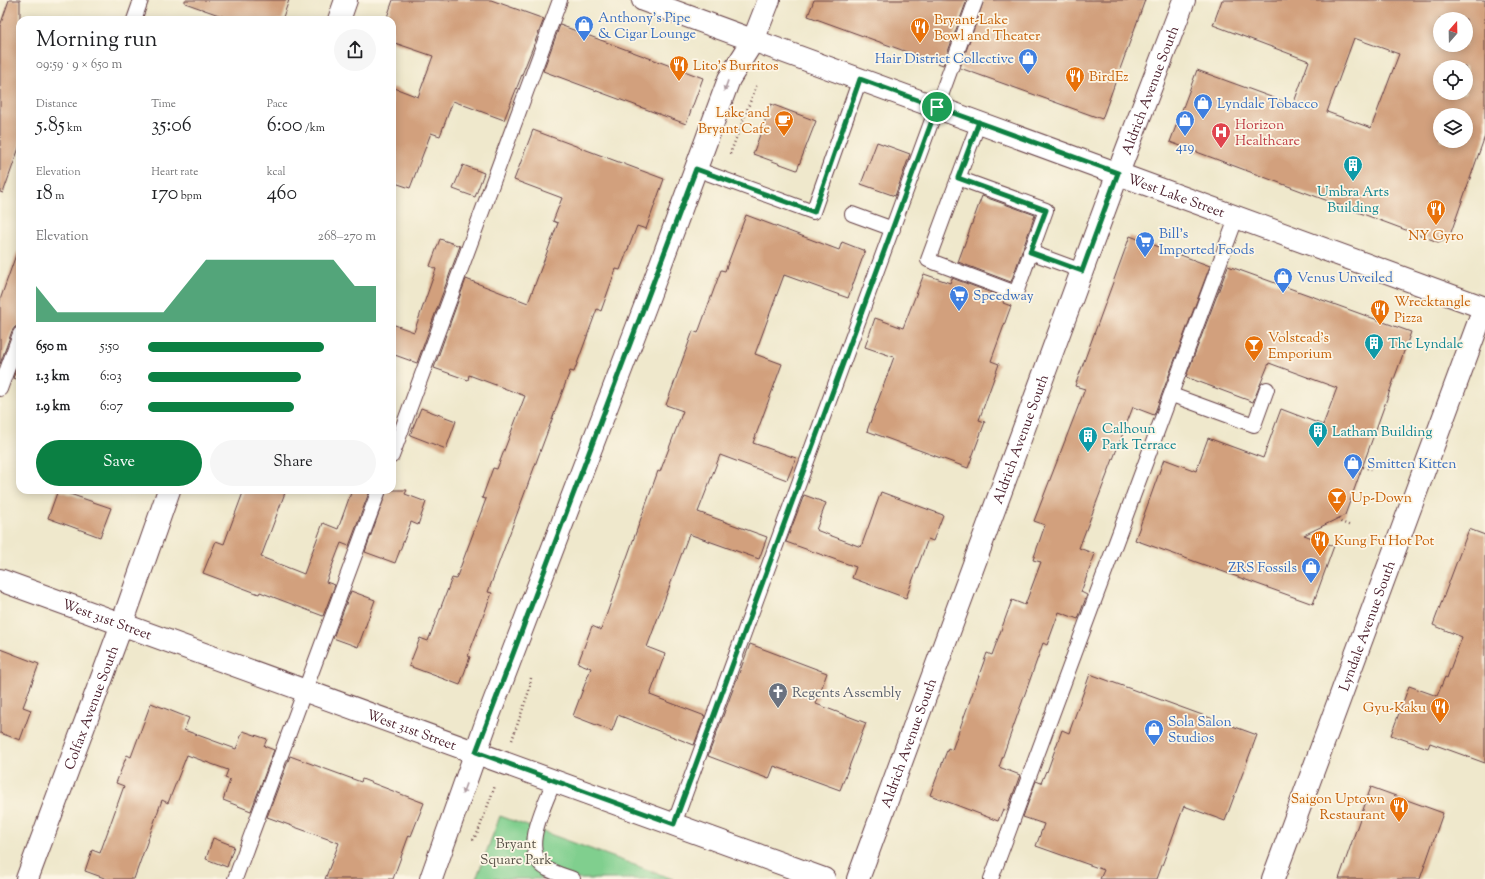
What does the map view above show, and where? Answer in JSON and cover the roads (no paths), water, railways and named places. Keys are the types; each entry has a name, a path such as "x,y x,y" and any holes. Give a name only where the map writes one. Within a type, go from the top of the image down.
{"street":[{"path":"340,16 346,0"},
{"name":"West Lake Street","path":"643,0 1485,307"},
{"path":"431,879 476,752 729,79 753,41 769,0"},
{"name":"Aldrich Avenue South","path":"858,879 1118,173 1184,0"},
{"name":"Lyndale Avenue South","path":"1273,879 1485,307"},
{"name":"Colfax Avenue South","path":"27,879 122,624 168,494"},
{"name":"West 31st Street","path":"0,580 674,824 785,872 824,879"}],"lane":[{"path":"135,16 141,0"},
{"path":"396,445 560,0"},
{"path":"674,824 976,0"},
{"path":"696,169 814,212 860,79"},
{"path":"958,178 1046,210 1016,293 928,260 958,178 979,122"},
{"path":"852,214 893,229"},
{"path":"991,879 1238,216"},
{"path":"1030,252 1082,271"},
{"path":"0,389 16,345"},
{"path":"1172,395 1254,425 1267,389"},
{"path":"235,879 378,494"},
{"path":"554,781 534,838 533,850 537,860 546,869 573,879"}],"place":[{"name":"Anthony's Pipe & Cigar Lounge","path":"584,42"},
{"name":"Bryant-Lake Bowl and Theater","path":"920,44"},
{"name":"Hair District Collective","path":"1028,75"},
{"name":"Lito's Burritos","path":"679,82"},
{"name":"BirdEz","path":"1075,93"},
{"name":"Lyndale Tobacco","path":"1203,120"},
{"name":"Lake and Bryant Cafe","path":"784,137"},
{"name":"419","path":"1185,137"},
{"name":"Horizon Healthcare","path":"1221,149"},
{"name":"Umbra Arts Building","path":"1353,182"},
{"name":"NY Gyro","path":"1436,226"},
{"name":"Bill's Imported Foods","path":"1145,258"},
{"name":"Venus Unveiled","path":"1283,294"},
{"name":"Speedway","path":"959,312"},
{"name":"Wrecktangle Pizza","path":"1380,326"},
{"name":"The Lyndale","path":"1374,360"},
{"name":"Volstead's Emporium","path":"1254,362"},
{"name":"Latham Building","path":"1318,448"},
{"name":"Calhoun Park Terrace","path":"1088,453"},
{"name":"Smitten Kitten","path":"1353,480"},
{"name":"Up-Down","path":"1337,514"},
{"name":"Kung Fu Hot Pot","path":"1320,557"},
{"name":"ZRS Fossils","path":"1311,584"},
{"name":"Regents Assembly","path":"778,709"},
{"name":"Gyu-Kaku","path":"1440,724"},
{"name":"Sola Salon Studios","path":"1154,746"},
{"name":"Saigon Uptown Restaurant","path":"1399,823"}],"park label":[{"name":"Bryant Square Park","path":"516,852"}]}
